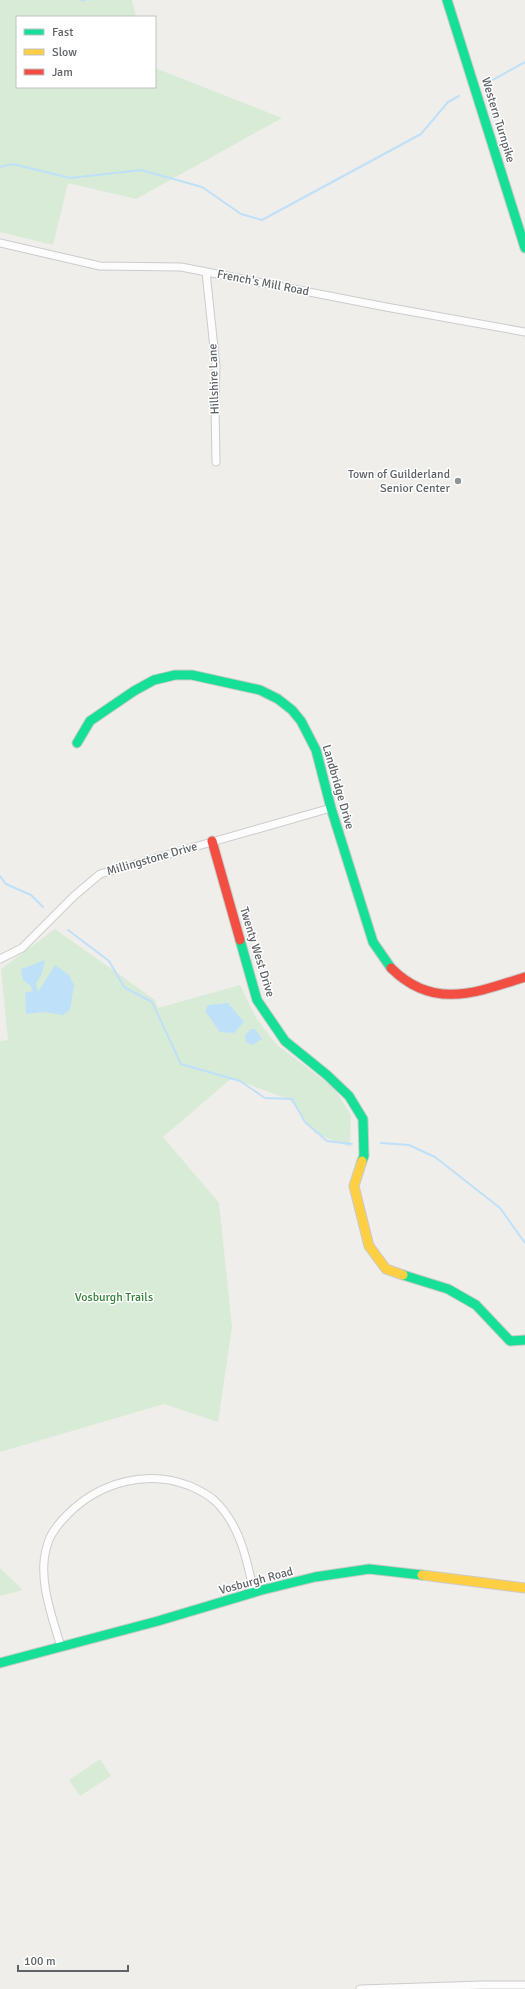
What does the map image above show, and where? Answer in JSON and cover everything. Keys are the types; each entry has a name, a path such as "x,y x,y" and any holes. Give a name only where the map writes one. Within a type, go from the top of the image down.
{"street":[{"name":"Western Turnpike","path":"447,0 525,248"},
{"name":"French's Mill Road","path":"0,244 100,266 181,267 386,307 525,332"},
{"name":"Hillshire Lane","path":"206,272 216,367 216,462"},
{"name":"Landbridge Drive","path":"78,743 90,721 134,691 154,680 175,675 192,675 260,690 278,699 292,710 309,733 316,750 331,808 373,942 380,954 403,982 433,994 451,996 467,994 524,981"},
{"name":"Millingstone Drive","path":"0,959 22,948 74,896 100,874 331,808"},
{"name":"Twenty West Drive","path":"212,841 257,1000 285,1041 327,1075 349,1096 363,1119 364,1156 354,1186 369,1246 386,1269 448,1290 476,1305 510,1341 525,1340"},
{"path":"61,1647 46,1590 44,1562 47,1546 60,1522 79,1503 104,1488 128,1480 154,1478 177,1481 200,1491 213,1499 224,1512 238,1534 248,1563 254,1593"},
{"name":"Vosburgh Road","path":"0,1663 108,1635 254,1593 316,1577 369,1569 525,1588"},
{"path":"360,1989 525,1985"}],"green space":[{"path":"0,0 132,0 136,16 16,16 16,88 156,88 156,68 282,118 136,199 68,183 53,245 0,232"},
{"name":"Vosburgh Trails","path":"55,929 155,1000 158,1008 240,985 256,1018 277,1045 334,1088 351,1115 350,1147 315,1133 290,1100 232,1078 163,1137 219,1203 232,1327 218,1422 164,1404 0,1452 0,1041 8,1040 1,969"},
{"path":"0,1568 23,1590 0,1596"},
{"path":"100,1759 111,1776 80,1796 69,1780"}],"water":[{"path":"45,960 42,973 36,984 38,992 55,965 69,975 74,985 70,1010 63,1015 43,1012 26,1014 25,993 33,991 30,985 23,980 21,969"},
{"path":"228,1003 244,1022 234,1033 220,1032 205,1011 208,1005"},
{"path":"251,1029 255,1029 262,1039 252,1045 246,1042 245,1036"}],"waterway":[{"path":"489,82 525,62"},
{"path":"0,167 13,164 70,178 141,170 202,187 241,214 262,220 421,134 448,102 459,96"},
{"path":"0,876 6,884 31,895 43,907"},
{"path":"68,930 109,961 124,987 152,1002 181,1064 240,1081 265,1098 292,1099 305,1122 327,1141 352,1144"},
{"path":"381,1143 409,1145 435,1157 500,1208 525,1243"}],"traffic: fast":[{"path":"447,0 525,248"},
{"path":"77,743 90,721 134,691 154,680 175,675 192,675 260,690 278,699 292,710 301,721 316,750 331,808 373,942 391,968"},
{"path":"240,940 257,1000 285,1041 327,1075 349,1096 363,1119 364,1156 362,1161"},
{"path":"403,1275 448,1289 476,1305 510,1341 525,1340"},
{"path":"0,1663 158,1621 262,1590 315,1577 369,1569 422,1575"}],"traffic: slow":[{"path":"362,1161 354,1186 369,1246 386,1269 403,1275"},
{"path":"422,1575 525,1588"}],"traffic: jam":[{"path":"212,841 240,940"},
{"path":"391,968 407,981 423,989 439,994 472,992 525,977"}],"place":[{"name":"Town of Guilderland Senior Center","path":"458,481"}]}
